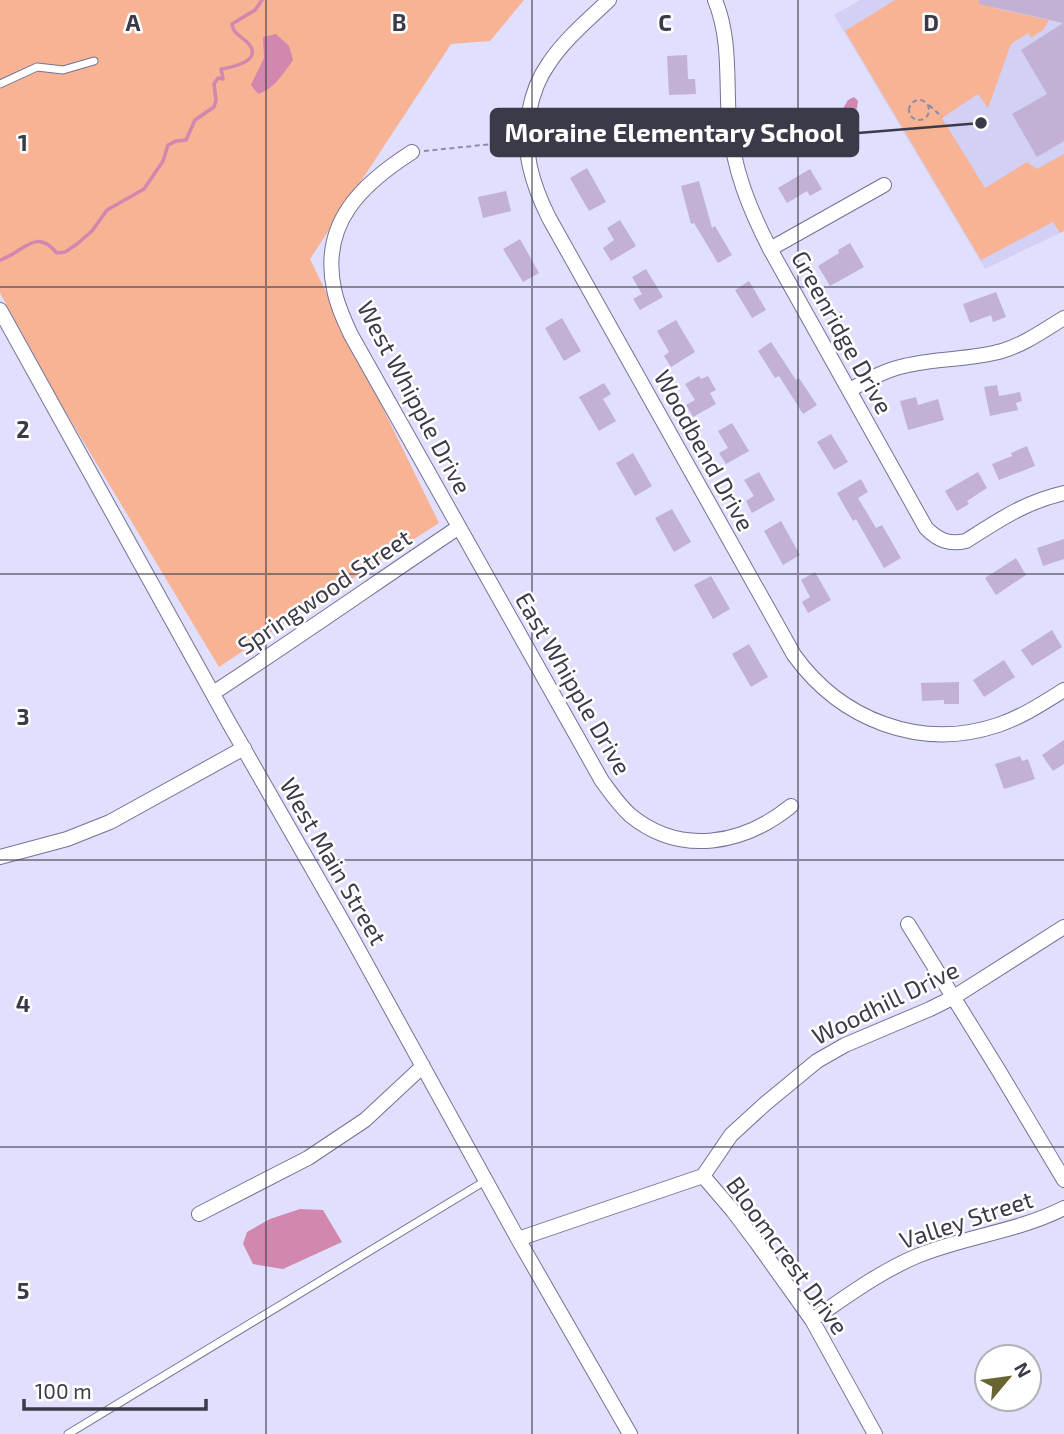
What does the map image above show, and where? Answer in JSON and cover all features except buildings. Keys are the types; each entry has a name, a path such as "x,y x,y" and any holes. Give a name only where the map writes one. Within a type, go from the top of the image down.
{"street":[{"name":"Woodbend Drive","path":"609,0 566,41 542,72 528,122 527,141 532,178 549,218 785,641 811,677 835,699 862,715 897,729 956,734 999,725 1064,690"},
{"name":"Greenridge Drive","path":"715,0 727,45 730,124 735,162 748,203 770,249 926,528 940,540 953,543 966,541 1017,509 1032,502 1064,494"},
{"name":"West Whipple Drive","path":"412,152 386,169 366,186 353,202 335,238 332,277 336,299 351,335 459,527"},
{"path":"770,249 884,185"},
{"name":"West Main Street","path":"0,310 518,1239 630,1434"},
{"path":"850,390 876,375 902,366 987,354 1013,347 1064,318"},
{"name":"Springwood Street","path":"213,693 288,645 459,527"},
{"name":"East Whipple Drive","path":"459,527 602,781 631,815 648,827 671,837 712,841 755,829 792,806"},
{"path":"0,857 67,839 110,822 244,748"},
{"path":"908,924 1059,1160 1064,1180"},
{"name":"Woodhill Drive","path":"703,1176 731,1135 766,1102 817,1061 845,1045 954,997 1064,927"},
{"path":"199,1214 308,1158 331,1143 365,1120 423,1066"},
{"path":"518,1239 703,1176"},
{"name":"Bloomcrest Drive","path":"703,1176 741,1221 812,1320 875,1434"},
{"name":"Valley Street","path":"812,1320 884,1272 915,1256 1024,1225 1064,1208"}],"lane":[{"path":"0,84 37,67 63,70 94,61"},
{"path":"68,1434 486,1180"}],"path":[{"path":"926,102 928,115 919,120 912,118 908,112 911,103 920,99 926,102 942,117"},
{"path":"412,152 527,141"}],"shaded area":[{"path":"0,0 524,0 490,41 451,44 310,259 439,523 219,667 62,406 0,293"},
{"path":"860,0 1064,0 1064,231 985,269 834,15"},
{"path":"895,0 996,0 994,8 1049,20 1043,30 1031,38 1028,33 1011,44 988,108 978,94 942,118 985,188 1027,162 1037,169 1064,154 1064,231 1060,233 1053,222 981,260 845,31"},
{"path":"276,34 289,46 293,60 273,85 258,94 251,85 264,58 263,37"},
{"path":"854,97 858,101 856,113 849,117 841,112 848,100"},
{"path":"300,1209 323,1210 342,1242 283,1269 253,1264 243,1244 247,1232 270,1219"}],"waterway":[{"path":"0,260 36,242 42,242 57,253 65,252 92,231 107,210 144,189 163,161 168,145 186,140 195,120 214,107 214,84 218,78 223,79 221,69 250,58 251,48 235,32 232,24 255,10 262,0"}],"place":[{"name":"Moraine Elementary School","path":"981,123"}]}
